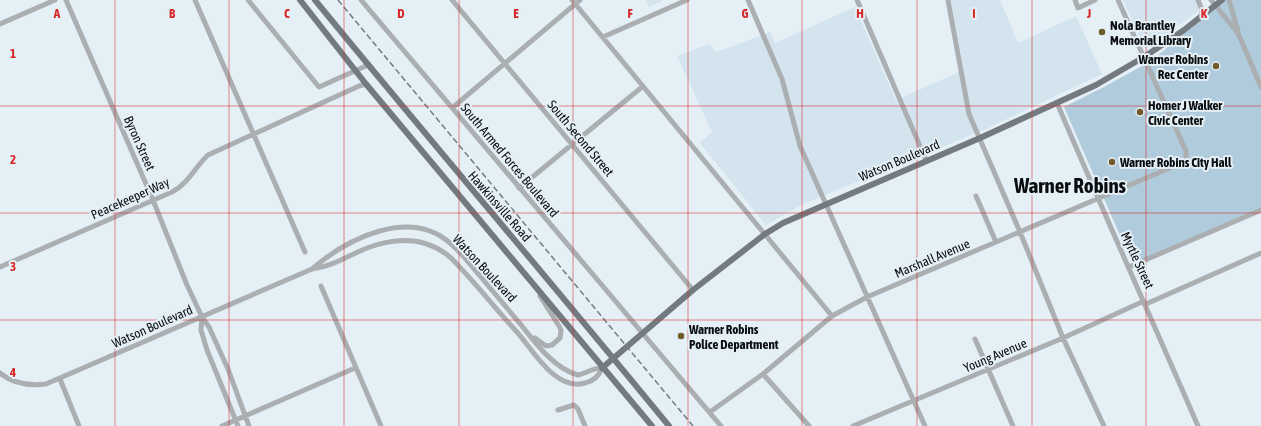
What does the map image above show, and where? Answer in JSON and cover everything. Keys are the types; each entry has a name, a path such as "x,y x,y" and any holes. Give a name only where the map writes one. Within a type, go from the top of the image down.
{"main road":[{"name":"Hawkinsville Road","path":"300,0 355,71 652,426"},
{"name":"Hawkinsville Road","path":"315,0 452,167 547,276 669,426"},
{"name":"Watson Boulevard","path":"602,368 693,290 765,234 783,223 980,138 1114,75 1144,57 1200,18 1222,0"}],"street":[{"path":"0,24 55,0"},
{"name":"Byron Street","path":"66,0 202,317 210,327 228,369 249,426"},
{"path":"195,0 305,252"},
{"path":"248,0 319,87 368,65"},
{"name":"South Armed Forces Boulevard","path":"361,0 641,334 721,426"},
{"name":"South Second Street","path":"452,0 693,290"},
{"path":"452,108 505,64 573,2 580,0"},
{"path":"603,37 687,0"},
{"path":"748,0 782,79 800,146 827,203 913,401 926,426"},
{"path":"857,0 926,160"},
{"path":"948,0 966,105 1063,338 1104,426"},
{"path":"1075,0 1078,8 1095,0"},
{"path":"1118,0 1144,57"},
{"path":"1198,0 1202,10 1200,18"},
{"path":"1211,0 1238,33"},
{"path":"1229,0 1238,33 1261,86"},
{"path":"573,2 832,316"},
{"name":"Marshall Avenue","path":"710,412 763,374 832,316 867,297 1097,198 1106,196 1186,162 1186,151 1144,57"},
{"name":"Peacekeeper Way","path":"0,267 181,187 208,154 366,84"},
{"path":"519,188 642,87"},
{"name":"Myrtle Street","path":"1057,103 1097,198 1145,302 1198,426"},
{"path":"976,196 996,242"},
{"path":"1129,267 1261,210"},
{"name":"Watson Boulevard","path":"0,373 14,382 29,385 46,384 312,269 328,266 379,244 403,240 417,240 442,250 462,268 517,333 534,356 561,379 573,384 583,384 598,376 602,368 593,368 585,374 572,374 546,354 449,242 428,231 400,226 375,232 323,259 312,269"},
{"name":"Young Avenue","path":"853,426 1261,253"},
{"path":"321,286 381,426"},
{"path":"522,327 546,346 552,345 560,338 561,330 559,326 534,286"},
{"name":"Byron Street","path":"202,317 201,330 207,350 238,426"},
{"path":"975,339 1013,426"},
{"path":"222,426 355,368"},
{"path":"763,374 809,426"},
{"path":"60,379 79,426"},
{"path":"558,410 574,405 578,409 585,426"}],"shaded area":[{"path":"646,0 664,0 649,7"},
{"path":"951,0 1000,0 1018,43 1076,16 1102,74 986,129 803,204 766,225 700,143 712,132 677,56 709,44 717,52 770,32 775,43 855,7 896,100 964,70"},
{"path":"1123,0 1195,0 1200,10 1145,49"},
{"path":"1225,0 1261,0 1261,209 1133,265 1064,107 1151,61"}],"railway":[{"path":"338,0 693,426"}],"place":[{"name":"Nola Brantley Memorial Library","path":"1102,32"},
{"name":"Warner Robins Rec Center","path":"1216,66"},
{"name":"Homer J Walker Civic Center","path":"1140,112"},
{"name":"Warner Robins City Hall","path":"1112,162"},
{"name":"Warner Robins Police Department","path":"681,336"}],"district":[{"name":"Warner Robins","path":"1070,186"}]}
